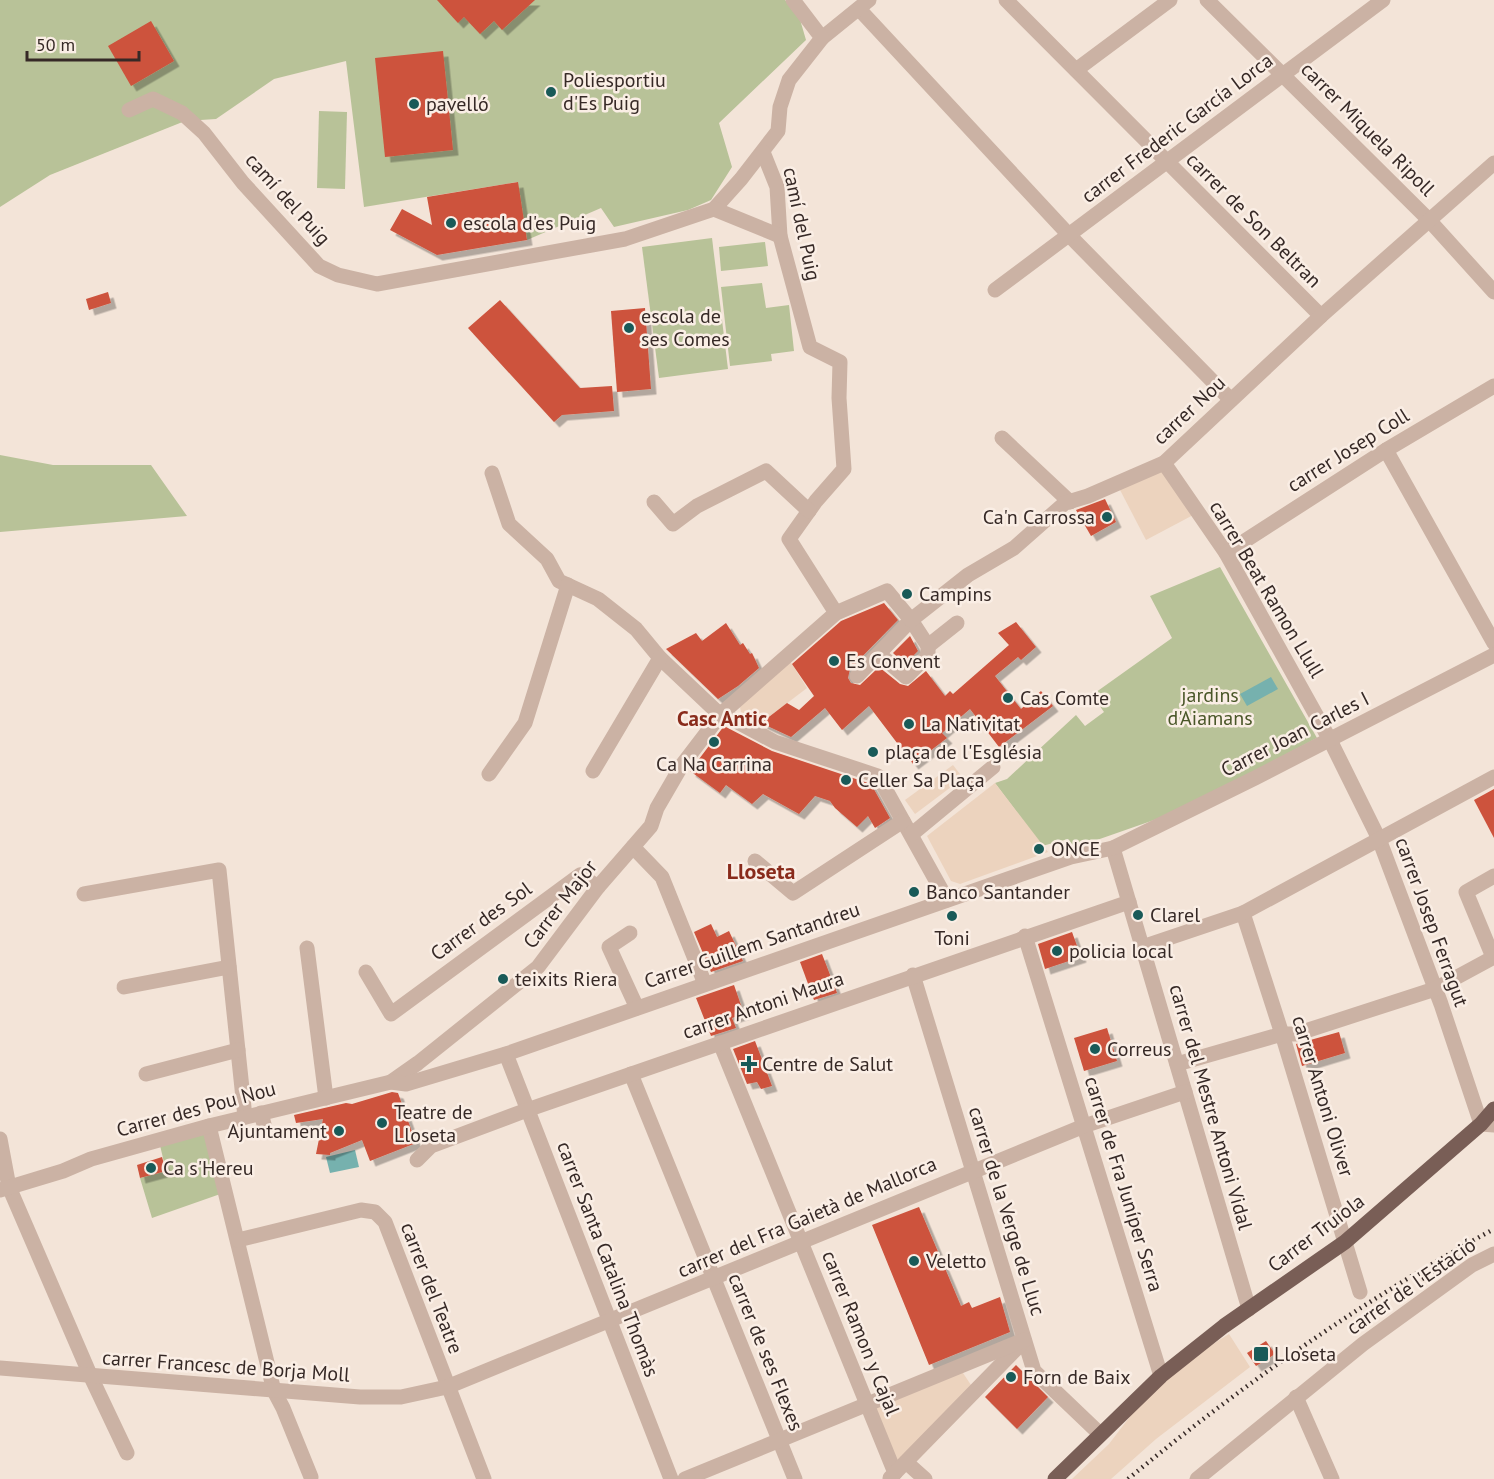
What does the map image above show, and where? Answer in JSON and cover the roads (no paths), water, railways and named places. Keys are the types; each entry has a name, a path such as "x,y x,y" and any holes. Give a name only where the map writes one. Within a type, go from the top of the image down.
{"main road":[{"name":"Carrer Truiola","path":"1055,1479 1161,1376 1224,1326 1345,1242 1487,1125 1494,1109"}],"street":[{"path":"793,0 822,38"},
{"name":"carrer de Son Beltran","path":"1006,0 1321,316"},
{"path":"1076,70 1170,0"},
{"name":"carrer Miquela Ripoll","path":"1207,0 1429,220 1494,292"},
{"name":"carrer Frederic García Lorca","path":"995,290 1383,0"},
{"path":"864,5 1069,235 1231,400"},
{"name":"camí del Puig","path":"129,110 153,99 182,113 204,133 243,183 319,266 338,275 377,284 625,239 714,209 778,131 780,107 789,80 822,38 864,5"},
{"name":"camí del Puig","path":"763,152 777,187 780,236 810,347 840,362 839,398 844,470 809,511"},
{"name":"carrer Nou","path":"857,676 911,620 968,575 1014,548 1065,503 1164,463 1321,316 1494,163"},
{"path":"714,209 780,236"},
{"name":"carrer Josep Coll","path":"1226,553 1386,450 1494,386"},
{"path":"1002,438 1070,502"},
{"path":"1386,450 1494,643"},
{"name":"carrer Beat Ramon Llull","path":"1164,463 1226,553 1330,740"},
{"path":"654,502 673,524 697,506 766,471 809,511 789,539 836,614"},
{"path":"492,473 509,524 546,559 559,581 598,599 636,629 660,658 721,714 775,742 878,776 947,900"},
{"path":"489,774 525,723 568,585"},
{"name":"Carrer Major","path":"399,1083 418,1063 538,967 598,887 651,826 657,808 682,765 721,714 836,614 887,591 911,620"},
{"path":"879,654 906,676 928,655 928,646 911,620"},
{"path":"928,646 957,623"},
{"path":"593,771 660,658"},
{"name":"Carrer Joan Carles I","path":"1113,848 1492,660"},
{"name":"carrer Josep Ferragut","path":"1330,740 1379,839 1487,1125"},
{"path":"755,861 793,893 907,827 993,767"},
{"path":"1142,947 1243,913 1494,777"},
{"path":"633,847 662,877 705,984"},
{"name":"Carrer Guillem Santandreu","path":"399,1083 506,1054 1071,857 1113,848"},
{"name":"carrer del Mestre Antoni Vidal","path":"1113,848 1249,1308"},
{"path":"84,894 219,870 245,1117"},
{"name":"Carrer des Sol","path":"366,972 391,1014 579,875 598,887"},
{"path":"1177,1064 1282,1034 1296,1034 1435,989 1493,957 1466,892 1494,876"},
{"name":"carrer Antoni Maura","path":"417,1160 430,1146 527,1110 1129,902"},
{"name":"carrer Antoni Oliver","path":"1243,913 1360,1292"},
{"path":"630,933 609,946 637,1008"},
{"name":"carrer de Fra Juníper Serra","path":"1026,936 1161,1376"},
{"path":"308,948 326,1098"},
{"path":"124,987 229,967"},
{"name":"carrer de la Verge de Lluc","path":"913,975 1034,1371 1100,1434"},
{"name":"carrer Ramon y Cajal","path":"720,1042 867,1406 897,1471 924,1479"},
{"path":"146,1074 238,1050"},
{"name":"carrer Santa Catalina Thomàs","path":"506,1054 671,1479"},
{"name":"carrer de ses Flexes","path":"631,1074 795,1479"},
{"name":"Carrer des Pou Nou","path":"4,1188 63,1171 91,1159 209,1126 293,1105 399,1083"},
{"name":"carrer del Fra Gaietà de Mallorca","path":"447,1387 611,1322 1084,1126 1185,1092"},
{"path":"261,1113 266,1132"},
{"path":"209,1126 273,1390 283,1408 310,1477"},
{"path":"0,1139 4,1188 127,1453"},
{"name":"carrer del Teatre","path":"238,1240 361,1210 375,1212 385,1222 484,1479"},
{"name":"carrer de l'Estació","path":"1197,1479 1363,1344 1472,1265 1494,1254"},
{"path":"685,1479 1024,1340"},
{"path":"897,1471 1024,1340"},
{"name":"carrer Francesc de Borja Moll","path":"0,1368 360,1397 401,1398 447,1387"},
{"path":"1296,1397 1332,1479"}],"water":[{"path":"1271,677 1278,689 1247,706 1240,694"},
{"path":"355,1150 359,1167 330,1173 326,1157"}],"railway":[{"path":"1128,1479 1215,1410 1305,1345 1445,1256 1494,1229"},
{"path":"1422,1279 1461,1257"}],"place":[{"name":"Poliesportiu d'Es Puig","path":"551,92"},
{"name":"pavelló","path":"414,104"},
{"name":"escola d'es Puig","path":"451,223"},
{"name":"escola de ses Comes","path":"629,328"},
{"name":"Ca'n Carrossa","path":"1107,517"},
{"name":"Campins","path":"907,594"},
{"name":"Es Convent","path":"834,661"},
{"name":"Cas Comte","path":"1008,698"},
{"name":"La Nativitat","path":"909,724"},
{"name":"Ca Na Carrina","path":"714,742"},
{"name":"plaça de l'Església","path":"873,752"},
{"name":"Celler Sa Plaça","path":"846,780"},
{"name":"ONCE","path":"1039,849"},
{"name":"Banco Santander","path":"914,892"},
{"name":"Clarel","path":"1138,915"},
{"name":"Toni","path":"952,916"},
{"name":"policia local","path":"1057,951"},
{"name":"teixits Riera","path":"503,979"},
{"name":"Correus","path":"1095,1049"},
{"name":"Centre de Salut","path":"749,1064"},
{"name":"Teatre de Lloseta","path":"382,1123"},
{"name":"Ajuntament","path":"339,1131"},
{"name":"Ca s'Hereu","path":"151,1168"},
{"name":"Veletto","path":"914,1261"},
{"name":"Lloseta","path":"1261,1354"},
{"name":"Forn de Baix","path":"1011,1377"}],"district":[{"name":"Casc Antic","path":"722,719"},
{"name":"Lloseta","path":"761,871"}],"park label":[{"name":"jardins d'Aiamans","path":"1210,706"}]}
